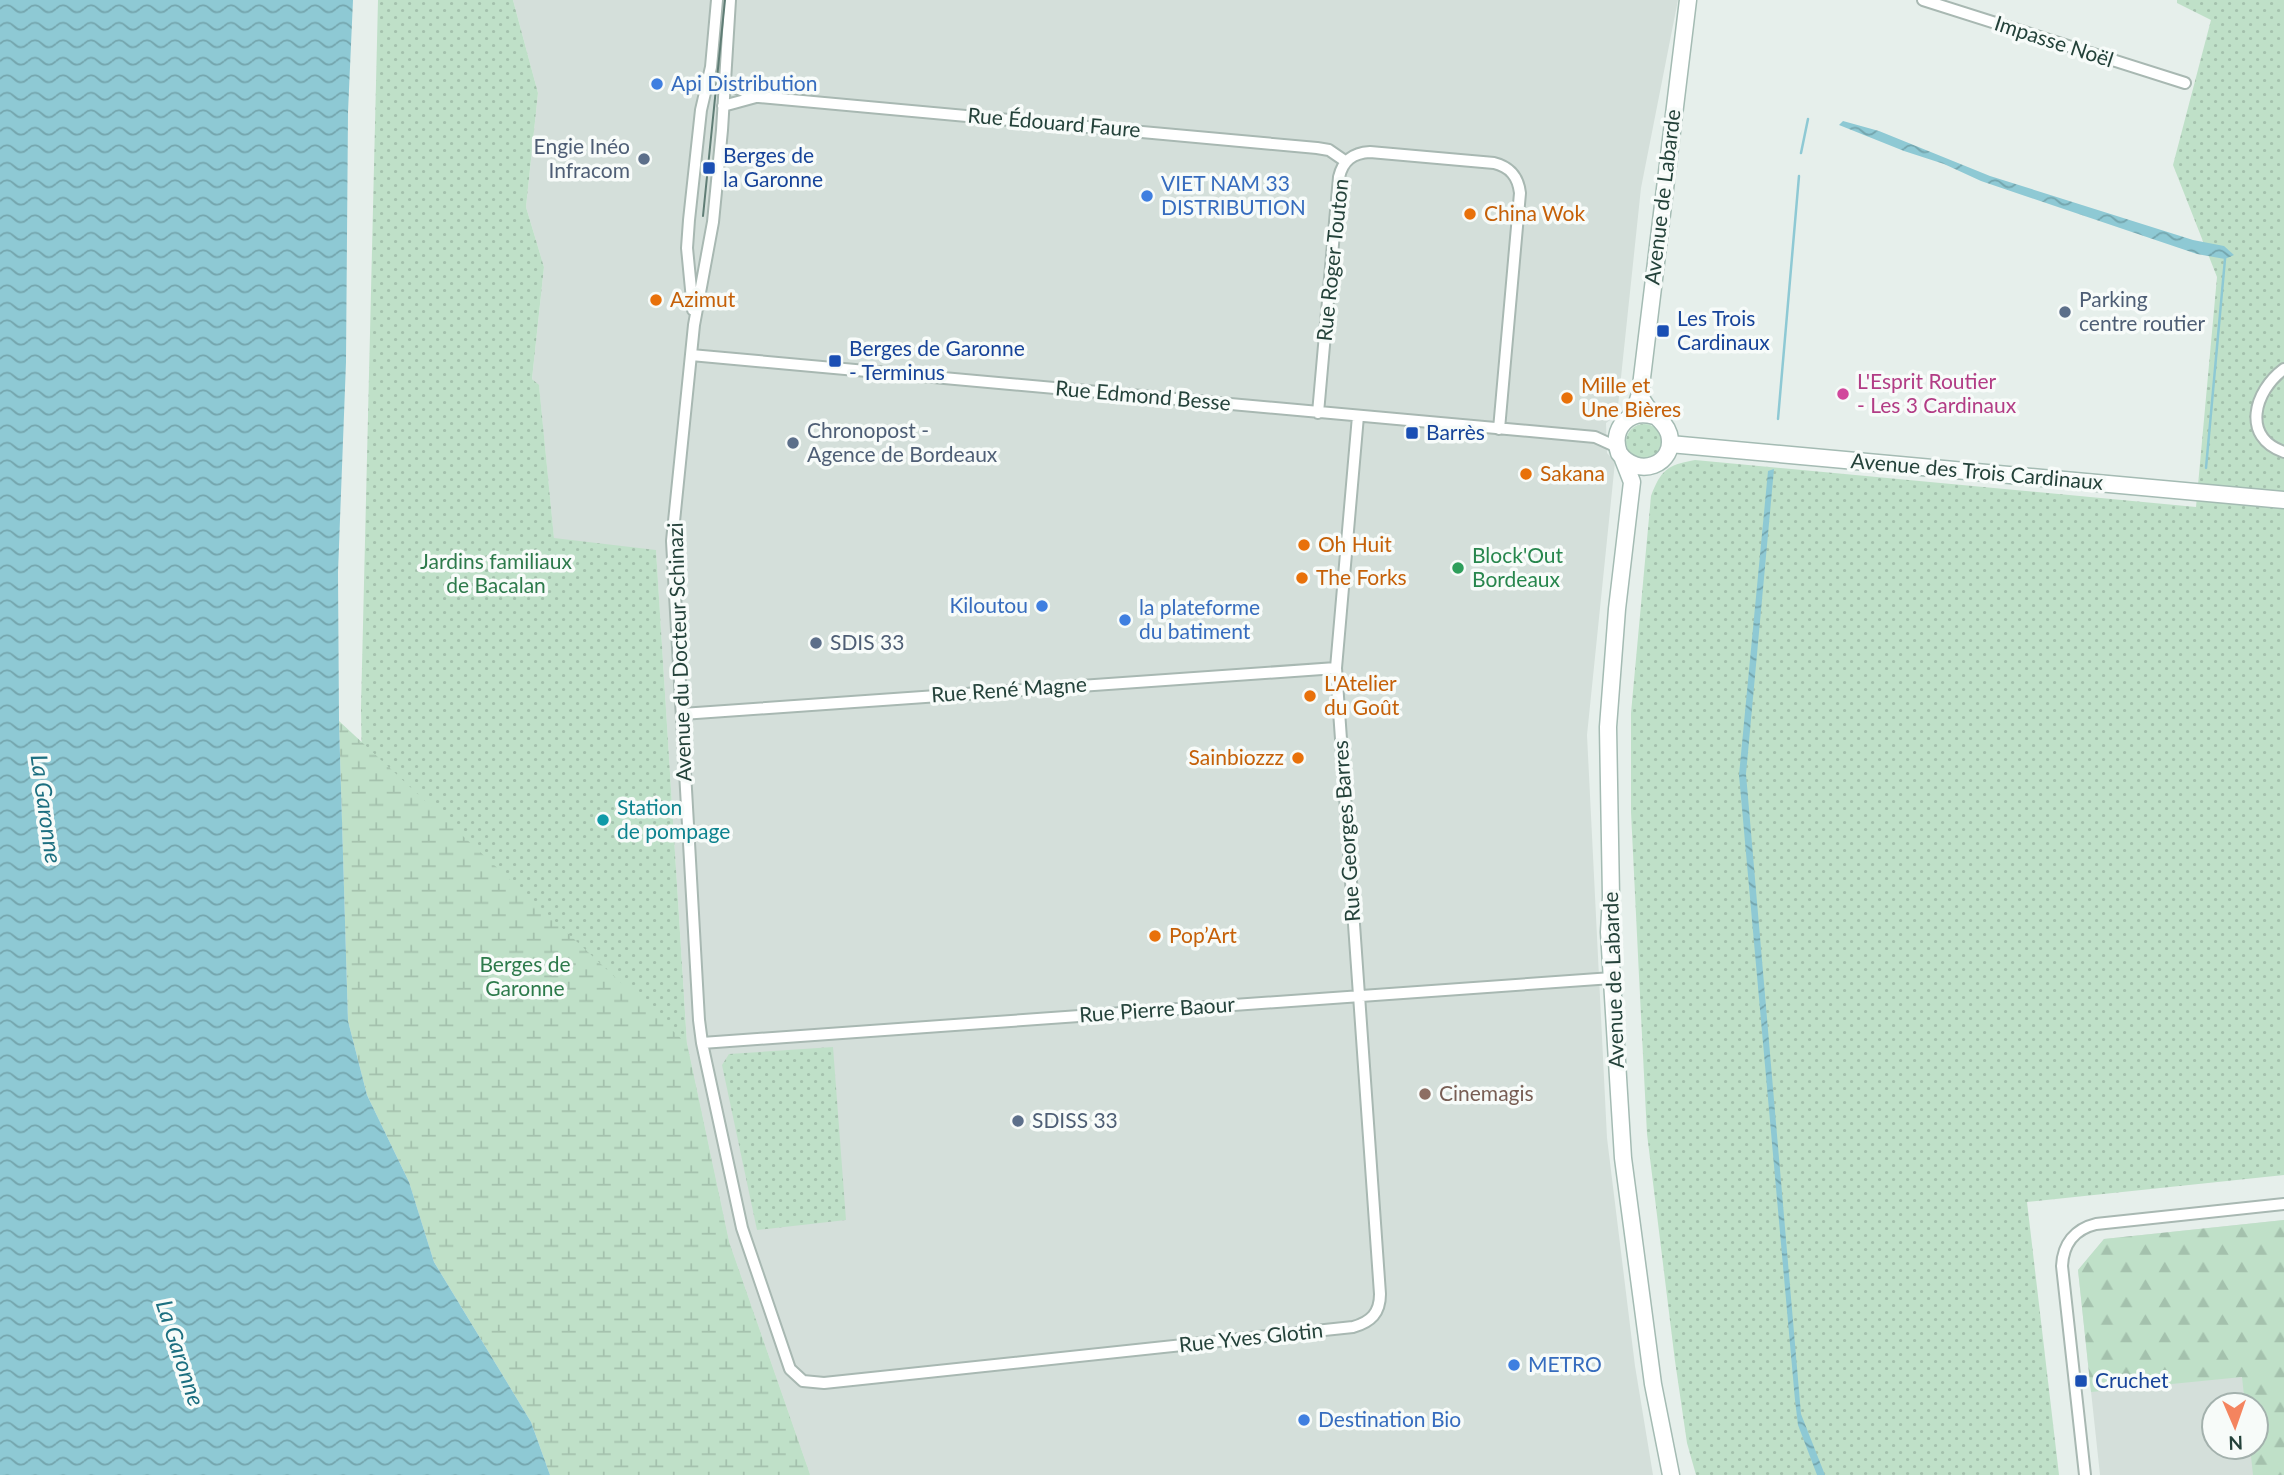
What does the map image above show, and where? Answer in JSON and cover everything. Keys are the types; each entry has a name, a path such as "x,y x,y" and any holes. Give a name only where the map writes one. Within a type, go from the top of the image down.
{"main road":[{"name":"Avenue de Labarde","path":"1624,423 1635,410 1640,394 1688,0"},
{"path":"1632,482 1638,474 1662,459 1670,444 1668,431 1645,407 1640,394"},
{"path":"1648,467 1634,466 1620,453 1624,423 1641,414 1654,416"},
{"name":"Avenue des Trois Cardinaux","path":"1670,444 2284,500"},
{"name":"Avenue de Labarde","path":"1620,453 1632,482 1618,596 1608,727 1612,978 1625,1168 1655,1396 1671,1475"}],"street":[{"name":"Avenue du Docteur Schinazi","path":"694,325 687,248 701,110 711,67 716,0"},
{"name":"Avenue du Docteur Schinazi","path":"730,0 711,232 694,325 672,541 702,1043 742,1228 790,1369 803,1381"},
{"name":"Impasse Noël","path":"1923,0 2185,83"},
{"name":"Rue Édouard Faure","path":"724,83 759,97 1317,148 1329,150 1345,161"},
{"name":"Rue Édouard Faure","path":"723,106 759,97"},
{"name":"Rue Roger Touton","path":"1318,413 1339,177 1345,161 1364,153 1494,163 1503,166 1515,176 1520,193 1499,429"},
{"name":"Rue Edmond Besse","path":"691,355 1595,438 1620,453"},
{"path":"2284,369 2263,391 2257,411 2257,430 2270,447 2284,452"},
{"name":"Rue Georges Barres","path":"1358,416 1336,668 1359,995"},
{"name":"Rue Edmond Besse","path":"1595,438 1624,423"},
{"name":"Rue René Magne","path":"682,714 1336,668"},
{"name":"Rue Pierre Baour","path":"702,1043 1612,978"},
{"name":"Rue Yves Glotin","path":"803,1381 824,1383 1353,1327 1367,1322 1378,1311 1380,1294 1359,995"},
{"path":"2085,1475 2063,1273 2067,1245 2076,1234 2089,1226 2284,1204"}],"shaded area":[{"path":"513,0 1678,0 1641,188 1617,415 1606,423 1607,453 1615,462 1587,735 1607,1138 1635,1366 1653,1475 810,1475 729,1242 687,1044 656,551 554,539 539,386 532,379 544,267 526,207 538,93"},
{"path":"2284,1220 2284,1475 2100,1475 2078,1270 2104,1239"}],"green space":[{"name":"Berges de Garonne","path":"378,0 513,0 538,93 526,207 544,267 532,379 539,385 554,538 656,550 687,1044 729,1242 810,1475 366,1014 361,708"},
{"path":"2177,0 2284,0 2284,1175 2027,1202 2059,1475 1696,1475 1687,1443 1675,1361 1647,1134 1631,812 1631,713 1651,496 1666,470 1695,460 2196,507 2217,277 2173,165 2211,20 2177,3"},
{"path":"1644,424 1656,430 1662,442 1656,454 1644,460 1632,454 1626,442 1632,430"},
{"path":"339,721 687,1044 729,1242 810,1475 550,1475 531,1422 434,1262 409,1182 367,1095 348,1021"},
{"path":"833,1047 846,1220 757,1230 722,1065 729,1054"},
{"path":"2284,1220 2284,1475 2253,1475 2252,1461 2270,1461 2270,1391 2244,1391 2242,1377 2091,1392 2078,1270 2104,1239"}],"water":[{"name":"La Garonne","path":"0,0 353,0 348,112 346,362 338,572 339,721 348,1021 367,1095 409,1182 434,1262 531,1422 550,1475 0,1475"},
{"path":"1843,121 1879,131 1990,176 2193,240 2224,246 2234,255 2225,259 2197,254 1981,181 1944,164 1839,125"},
{"path":"1774,469 1746,774 1801,1414 1825,1475 1817,1475 1798,1425 1739,775 1768,471"}],"waterway":[{"path":"1801,153 1808,119"},
{"path":"1778,419 1799,176"},
{"path":"2206,468 2225,259"}],"tram line":[{"path":"703,216 725,0"}],"place":[{"name":"Api Distribution","path":"657,84"},
{"name":"Engie Inéo Infracom","path":"644,159"},
{"name":"Berges de la Garonne","path":"709,168"},
{"name":"VIET NAM 33 DISTRIBUTION","path":"1147,196"},
{"name":"China Wok","path":"1470,214"},
{"name":"Azimut","path":"656,300"},
{"name":"Parking centre routier","path":"2065,312"},
{"name":"Les Trois Cardinaux","path":"1663,331"},
{"name":"Berges de Garonne - Terminus","path":"835,361"},
{"name":"L'Esprit Routier - Les 3 Cardinaux","path":"1843,394"},
{"name":"Mille et Une Bières","path":"1567,398"},
{"name":"Barrès","path":"1412,433"},
{"name":"Chronopost - Agence de Bordeaux","path":"793,443"},
{"name":"Sakana","path":"1526,474"},
{"name":"Oh Huit","path":"1304,545"},
{"name":"Block'Out Bordeaux","path":"1458,568"},
{"name":"The Forks","path":"1302,578"},
{"name":"Kiloutou","path":"1042,606"},
{"name":"la plateforme du batiment","path":"1125,620"},
{"name":"SDIS 33","path":"816,643"},
{"name":"L'Atelier du Goût","path":"1310,696"},
{"name":"Sainbiozzz","path":"1298,758"},
{"name":"Station de pompage","path":"603,820"},
{"name":"Pop’Art","path":"1155,936"},
{"name":"Cinemagis","path":"1425,1094"},
{"name":"SDISS 33","path":"1018,1121"},
{"name":"METRO","path":"1514,1365"},
{"name":"Cruchet","path":"2081,1381"},
{"name":"Destination Bio","path":"1304,1420"}],"park label":[{"name":"Jardins familiaux de Bacalan","path":"496,574"}]}
